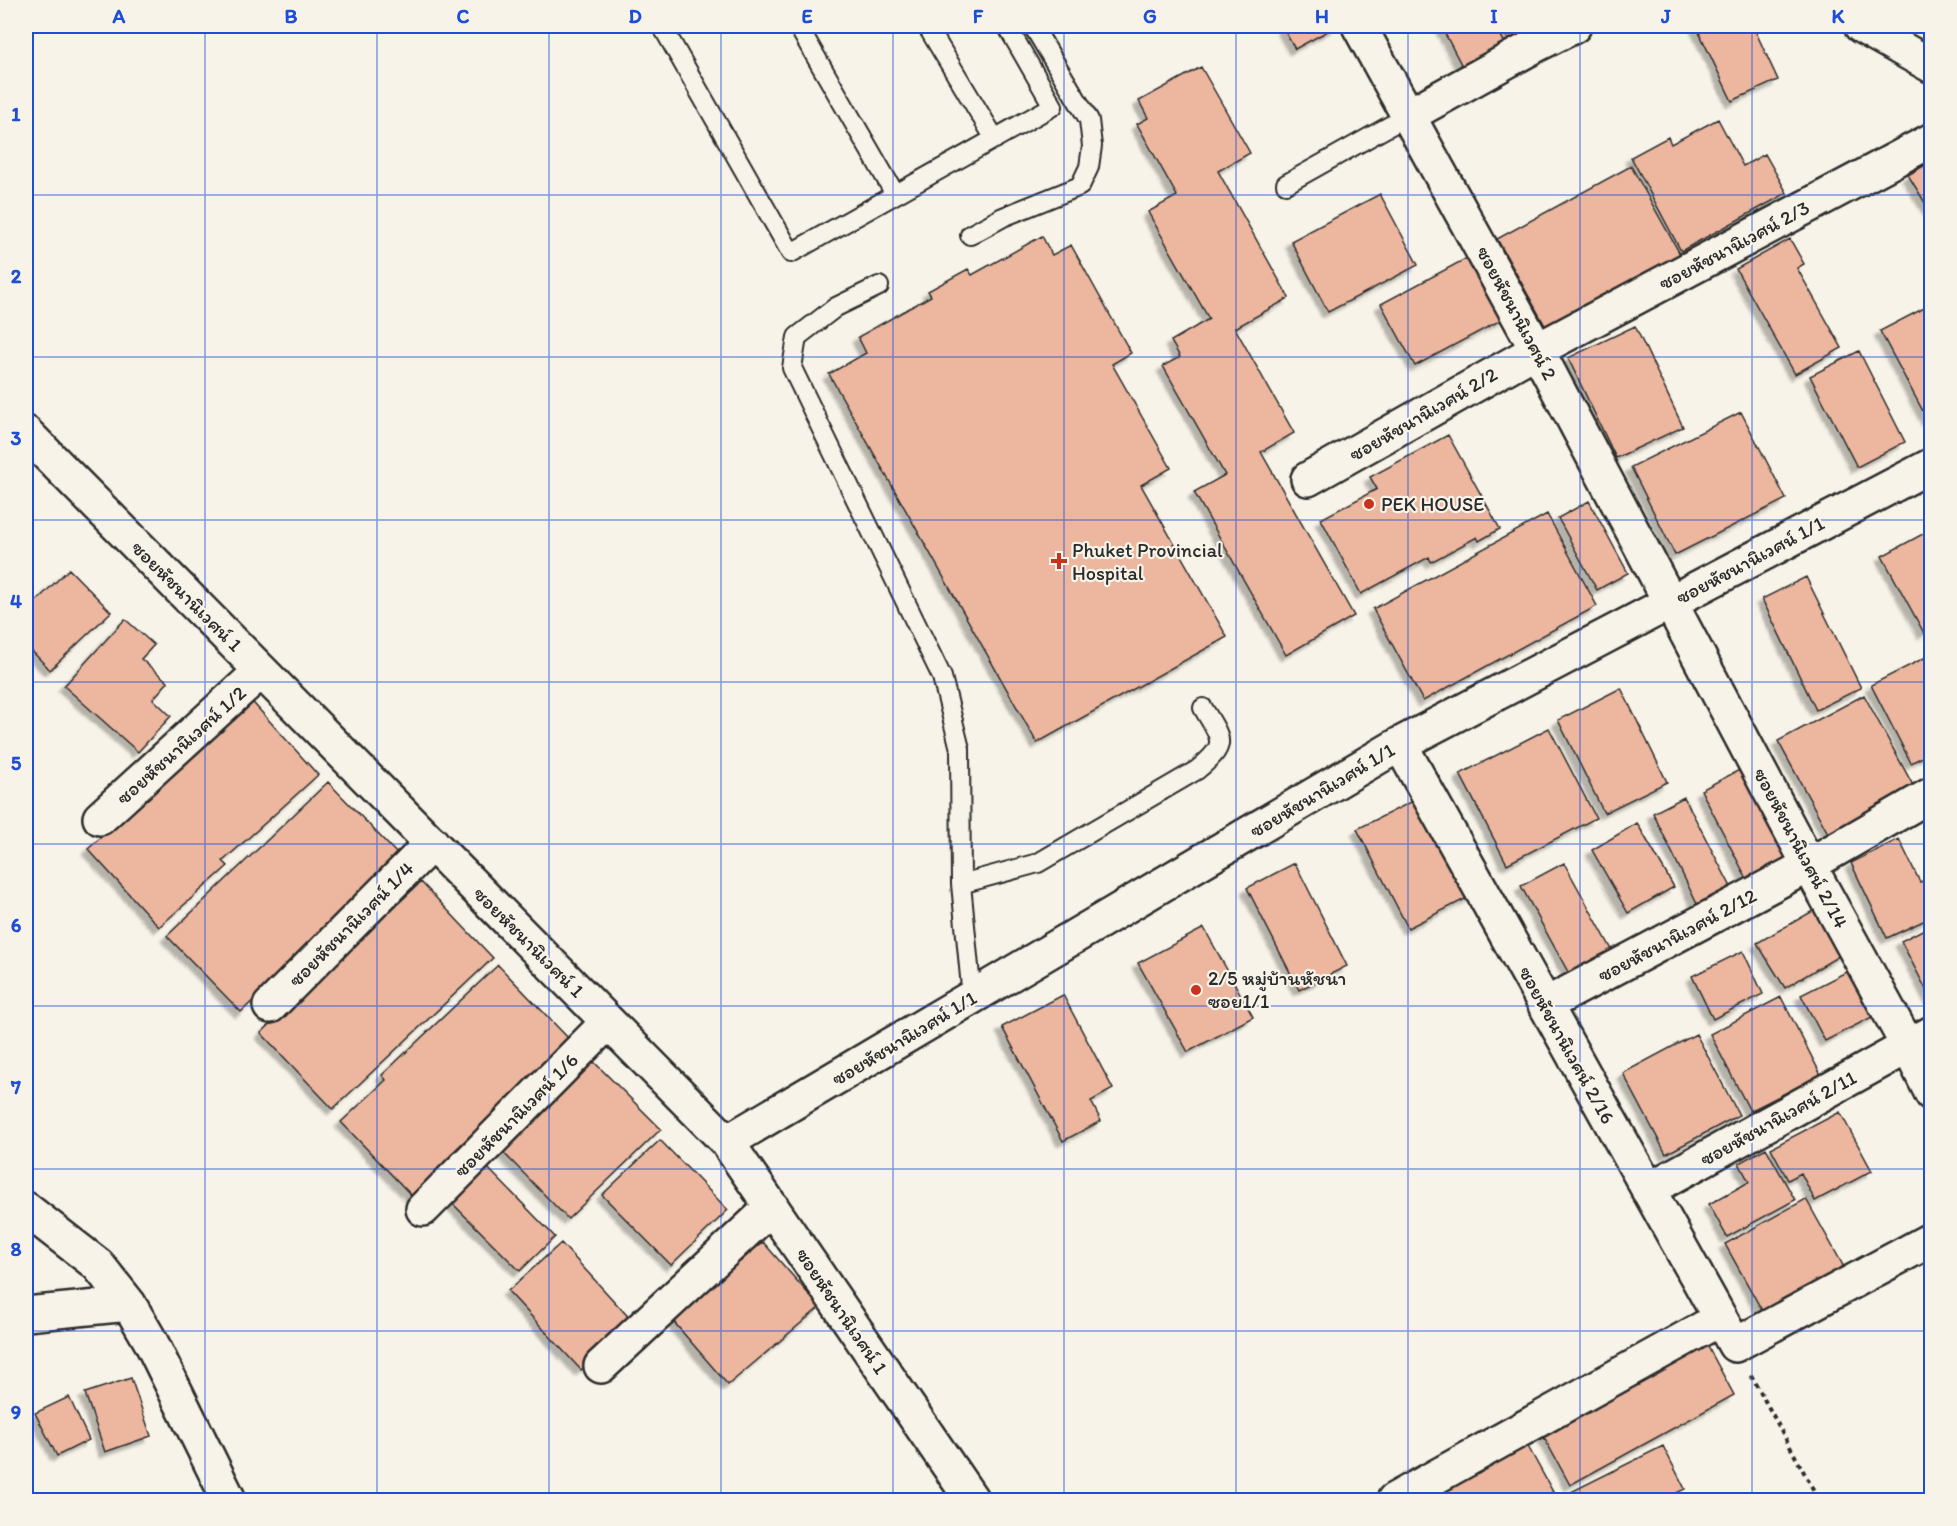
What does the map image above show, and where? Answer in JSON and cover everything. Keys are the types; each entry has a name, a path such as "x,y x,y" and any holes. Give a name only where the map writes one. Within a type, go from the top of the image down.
{"street":[{"name":"ซอยหัชนานิเวศน์ 2","path":"1359,26 1537,350 1671,602"},
{"path":"1409,115 1575,26"},
{"path":"1861,26 1932,66"},
{"name":"ซอยหัชนานิเวศน์ 2/3","path":"1537,350 1932,140"},
{"name":"ซอยหัชนานิเวศน์ 2/2","path":"1308,479 1537,350"},
{"name":"ซอยหัชนานิเวศน์ 1","path":"26,433 727,1142 972,1500"},
{"name":"ซอยหัชนานิเวศน์ 1/1","path":"727,1142 1400,744 1931,466"},
{"name":"ซอยหัชนานิเวศน์ 2/14","path":"1671,602 1809,865 1920,1039 1932,1094"},
{"name":"ซอยหัชนานิเวศน์ 1/2","path":"100,818 261,671"},
{"name":"ซอยหัชนานิเวศน์ 2/16","path":"1400,744 1727,1332"},
{"name":"ซอยหัชนานิเวศน์ 2/12","path":"1545,1005 1809,865 1932,794"},
{"name":"ซอยหัชนานิเวศน์ 1/4","path":"270,1006 432,843"},
{"name":"ซอยหัชนานิเวศน์ 1/6","path":"423,1209 608,1022"},
{"name":"ซอยหัชนานิเวศน์ 2/11","path":"1648,1190 1920,1039"},
{"path":"601,1366 772,1207"},
{"path":"26,1209 98,1265 129,1304 151,1342 229,1500"},
{"path":"1394,1500 1727,1332 1932,1239"},
{"path":"26,1314 129,1304"}],"lane":[{"path":"662,26 791,253 1053,106 1007,26"},
{"path":"798,26 895,194"},
{"path":"927,26 995,139"},
{"path":"970,235 1003,218 1080,186 1089,167 1092,146 1089,120 1033,26"},
{"path":"1286,184 1409,115"},
{"path":"879,286 836,307 797,337 792,368 942,677 960,748 961,884 972,998"},
{"path":"961,884 1038,863 1197,770 1220,748 1219,735 1203,708"}],"path":[{"path":"1727,1332 1819,1500"}],"building":[{"path":"1282,26 1337,26 1295,49"},
{"path":"1441,26 1496,26 1505,44 1462,66"},
{"path":"1501,26 1543,26 1510,43"},
{"path":"1696,26 1753,26 1778,80 1732,101"},
{"path":"1201,67 1250,153 1218,171 1289,298 1235,328 1294,433 1261,452 1354,616 1286,655 1194,492 1225,475 1163,366 1180,357 1171,341 1209,319 1148,212 1177,196 1137,124 1148,118 1139,101"},
{"path":"1718,119 1743,166 1765,154 1787,193 1681,251 1631,157 1668,137 1671,144"},
{"path":"1932,161 1932,214 1908,175"},
{"path":"1631,166 1681,256 1547,329 1497,239"},
{"path":"1380,194 1418,265 1328,312 1291,241"},
{"name":"Phuket Provincial Hospital","path":"1042,236 1052,255 1071,245 1131,353 1112,364 1171,468 1141,485 1227,637 1037,743 829,374 866,353 858,337 931,296 928,291 968,269 972,275"},
{"path":"1790,239 1804,264 1797,268 1842,348 1795,374 1736,269"},
{"path":"1469,257 1503,319 1415,366 1381,304"},
{"path":"1932,304 1932,426 1931,426 1880,331"},
{"path":"1635,326 1683,427 1616,458 1568,358"},
{"path":"1859,351 1905,442 1857,467 1810,376"},
{"path":"1741,412 1786,499 1675,555 1631,467"},
{"path":"1448,435 1500,529 1479,541 1477,537 1431,562 1429,557 1361,594 1321,519 1377,489 1370,477"},
{"path":"1589,501 1628,573 1597,590 1558,518"},
{"path":"1547,514 1597,606 1423,701 1373,609"},
{"path":"1932,529 1932,628 1924,633 1882,556"},
{"path":"69,569 111,612 50,670 26,645 26,611"},
{"path":"1806,577 1861,688 1816,710 1762,599"},
{"path":"125,619 154,645 141,659 168,682 153,699 171,716 138,752 64,686"},
{"path":"1932,654 1932,752 1911,763 1871,685"},
{"path":"1621,688 1667,782 1604,813 1558,720"},
{"path":"1864,695 1915,789 1829,835 1778,741"},
{"path":"247,696 318,775 223,861 228,866 159,927 88,849 193,754"},
{"path":"1549,728 1596,818 1507,864 1460,774"},
{"path":"1747,766 1796,861 1750,885 1701,790"},
{"path":"328,782 402,859 241,1012 167,936"},
{"path":"1427,794 1477,893 1408,928 1357,829"},
{"path":"1684,797 1731,887 1697,904 1653,813"},
{"path":"1637,823 1674,887 1628,913 1592,850"},
{"path":"1899,839 1920,882 1932,877 1932,917 1887,938 1851,863"},
{"path":"1295,863 1347,966 1299,990 1247,888"},
{"path":"1564,863 1616,957 1573,981 1521,886"},
{"path":"421,882 493,958 333,1109 261,1033"},
{"path":"1818,908 1844,953 1785,988 1757,943"},
{"path":"1932,925 1932,1001 1901,941"},
{"name":"2/5 หมู่บ้านหัชนา ซอย1/1","path":"1204,928 1253,1017 1188,1052 1138,963"},
{"path":"1743,951 1763,994 1713,1019 1692,976"},
{"path":"498,965 571,1041 453,1152 467,1166 413,1197 341,1122 386,1080 382,1075"},
{"path":"1852,969 1876,1015 1825,1041 1801,995"},
{"path":"1063,995 1113,1089 1091,1101 1101,1121 1063,1141 1002,1027"},
{"path":"1781,997 1821,1075 1750,1111 1710,1034"},
{"path":"1696,1034 1739,1115 1666,1154 1623,1073"},
{"path":"594,1062 661,1129 568,1219 499,1148"},
{"path":"1840,1112 1872,1171 1815,1201 1801,1173 1788,1180 1771,1148"},
{"path":"660,1140 728,1210 671,1265 602,1195"},
{"path":"1766,1148 1795,1200 1727,1237 1709,1204 1749,1182 1739,1163"},
{"path":"484,1164 555,1237 520,1271 448,1199"},
{"path":"1806,1199 1845,1269 1764,1314 1725,1244"},
{"path":"763,1242 820,1307 728,1385 672,1320"},
{"path":"561,1243 634,1323 581,1370 508,1291"},
{"path":"1706,1343 1734,1395 1570,1485 1541,1432"},
{"path":"26,1364 33,1393 26,1395"},
{"path":"131,1378 151,1436 105,1452 85,1393"},
{"path":"69,1397 89,1440 57,1456 35,1413"},
{"path":"1525,1441 1553,1492 1538,1500 1417,1500"},
{"path":"1663,1446 1685,1489 1662,1500 1573,1500 1569,1493"}],"place":[{"name":"PEK HOUSE","path":"1369,504"},
{"name":"Phuket Provincial Hospital","path":"1059,561"},
{"name":"2/5 หมู่บ้านหัชนา ซอย1/1","path":"1196,990"}]}
